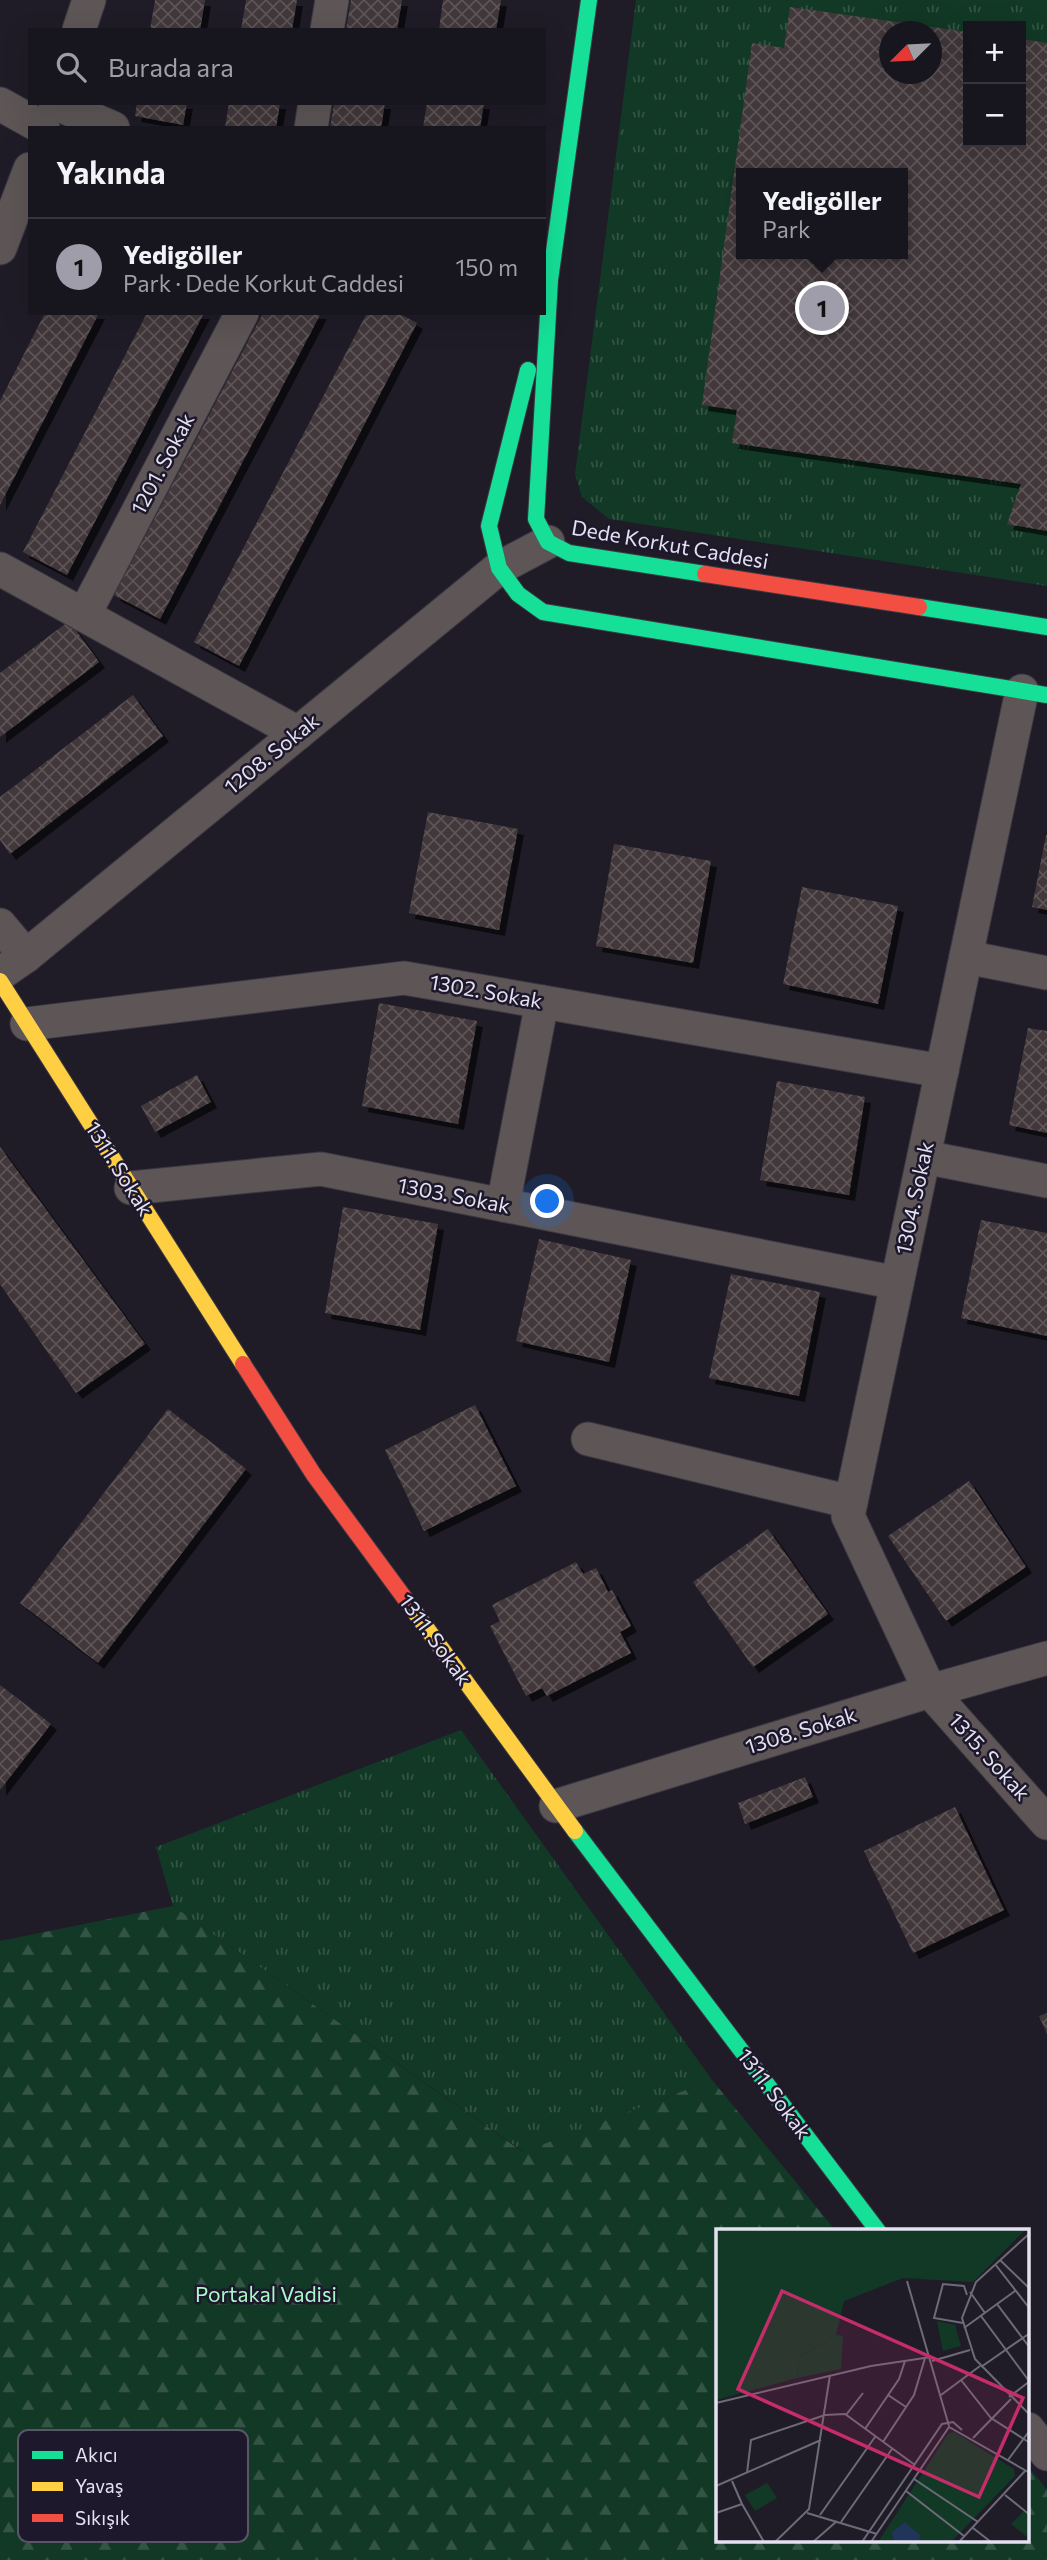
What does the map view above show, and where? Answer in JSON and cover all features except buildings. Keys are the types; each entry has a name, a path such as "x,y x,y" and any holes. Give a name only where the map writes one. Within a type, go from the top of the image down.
{"main road":[{"name":"Dede Korkut Caddesi","path":"546,287 589,0"},
{"path":"542,315 489,526 499,568 518,594 543,612 1035,693"},
{"name":"Dede Korkut Caddesi","path":"545,315 536,519 548,542 569,553 1047,627"},
{"name":"1311. Sokak","path":"0,981 314,1475 556,1806 876,2229"}],"street":[{"path":"80,28 89,0"},
{"path":"327,28 332,0"},
{"path":"0,104 40,126"},
{"path":"45,126 53,105"},
{"path":"59,105 108,126"},
{"path":"312,126 315,105"},
{"path":"0,248 28,174"},
{"name":"1201. Sokak","path":"84,615 241,315"},
{"name":"1208. Sokak","path":"13,965 499,568 548,542"},
{"path":"0,569 298,733"},
{"name":"1304. Sokak","path":"930,1691 848,1516 966,957 1035,693"},
{"path":"0,925 13,965"},
{"path":"966,957 1047,973"},
{"name":"1302. Sokak","path":"27,1024 404,978 942,1071"},
{"path":"503,1205 542,1002"},
{"path":"924,1157 1047,1181"},
{"name":"1303. Sokak","path":"131,1188 321,1169 897,1283"},
{"path":"588,1439 851,1502"},
{"name":"1308. Sokak","path":"556,1806 930,1691 1047,1658"},
{"name":"1315. Sokak","path":"930,1691 1047,1823"},
{"path":"1030,2432 1047,2454"}],"green space":[{"path":"636,0 1047,0 1047,586 609,519 582,497 575,474"},
{"path":"461,1730 712,2080 524,2152 173,1906 156,1847"},
{"name":"Portakal Vadisi","path":"173,1906 523,2152 712,2080 834,2229 716,2229 716,2542 1030,2542 1030,2469 1047,2490 1047,2560 0,2560 0,1941"}],"traffic: fast":[{"path":"589,0 550,280 536,519 548,542 569,553 705,574"},
{"path":"528,370 489,526 499,568 518,594 543,612 1047,695"},
{"path":"919,607 1047,627"},
{"path":"575,1831 876,2229"}],"traffic: slow":[{"path":"0,981 243,1364"},
{"path":"406,1600 575,1831"}],"traffic: jam":[{"path":"705,574 919,607"},
{"path":"243,1364 314,1475 406,1600"}],"place":[{"name":"Yedigöller","path":"822,308"}]}
